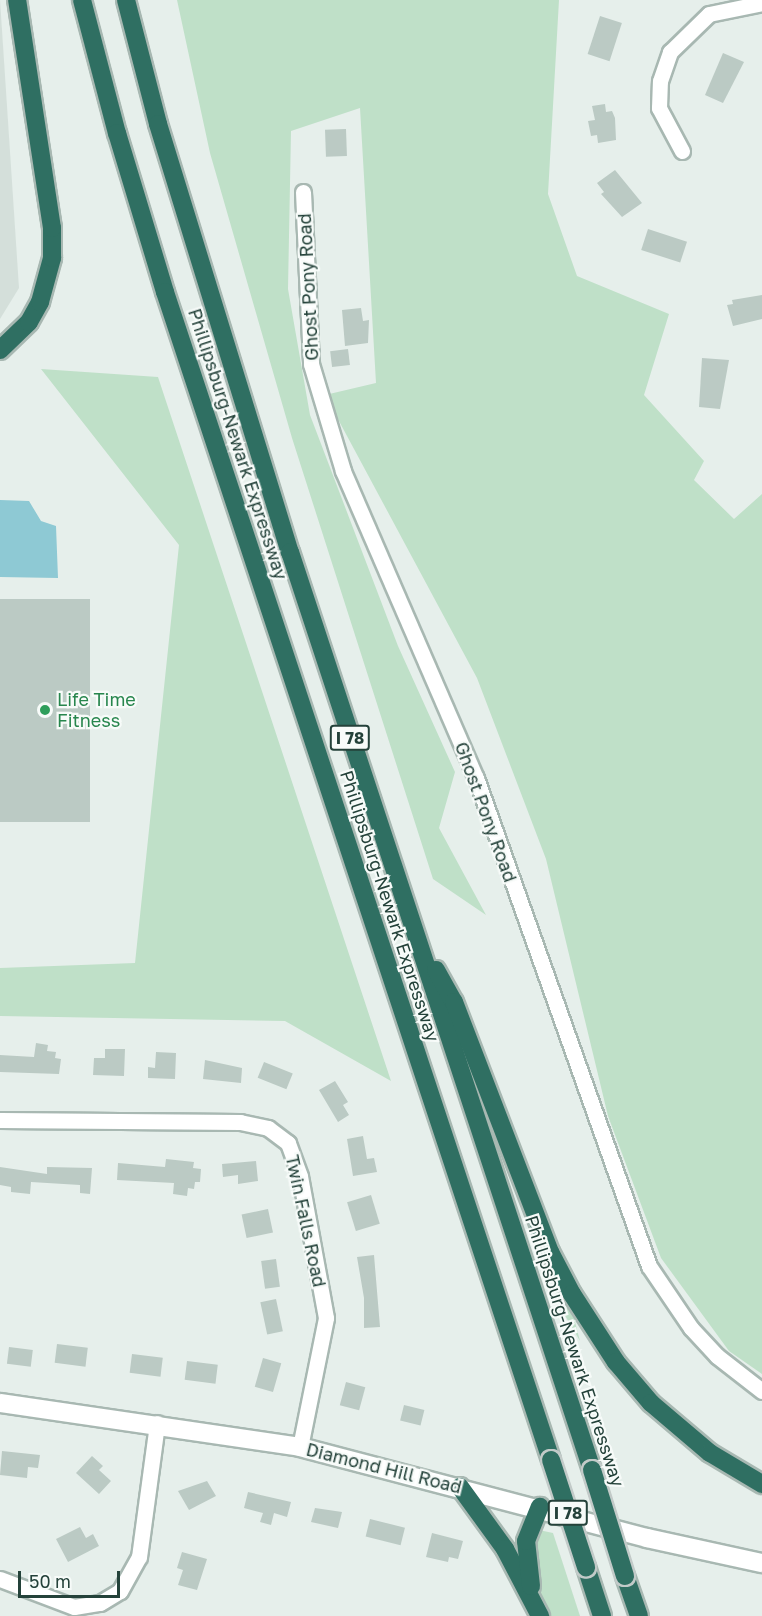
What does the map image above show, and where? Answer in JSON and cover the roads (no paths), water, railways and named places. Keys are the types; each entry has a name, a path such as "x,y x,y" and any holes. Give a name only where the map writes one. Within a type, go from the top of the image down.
{"highway":[{"path":"0,350 29,322 40,302 52,258 52,228 17,0"},
{"name":"Phillipsburg-Newark Expressway","path":"82,0 117,133 165,292 602,1616"},
{"name":"Phillipsburg-Newark Expressway","path":"126,0 158,124 224,342 639,1616"},
{"path":"415,932 454,1002 524,1191 550,1252 572,1294 616,1362 651,1403 710,1453 762,1484"},
{"path":"460,1487 494,1531 538,1610"},
{"path":"538,1610 526,1551 529,1530 540,1507"}],"main road":[{"name":"Diamond Hill Road","path":"0,1403 157,1423 300,1447 540,1507 647,1538 762,1563"}],"street":[{"path":"682,151 659,108 660,81 670,52 709,14 762,3"},
{"name":"Ghost Pony Road","path":"303,192 311,364 343,471 476,778 649,1266 691,1328 717,1356 762,1391"},
{"name":"Twin Falls Road","path":"0,1120 240,1122 268,1128 288,1143 300,1176 326,1318 300,1447"},
{"path":"0,1579 74,1607 100,1603 120,1591 139,1557 157,1423"}],"water":[{"path":"0,500 29,501 41,521 56,526 58,578 0,577"}],"place":[{"name":"Life Time Fitness","path":"45,710"}]}
